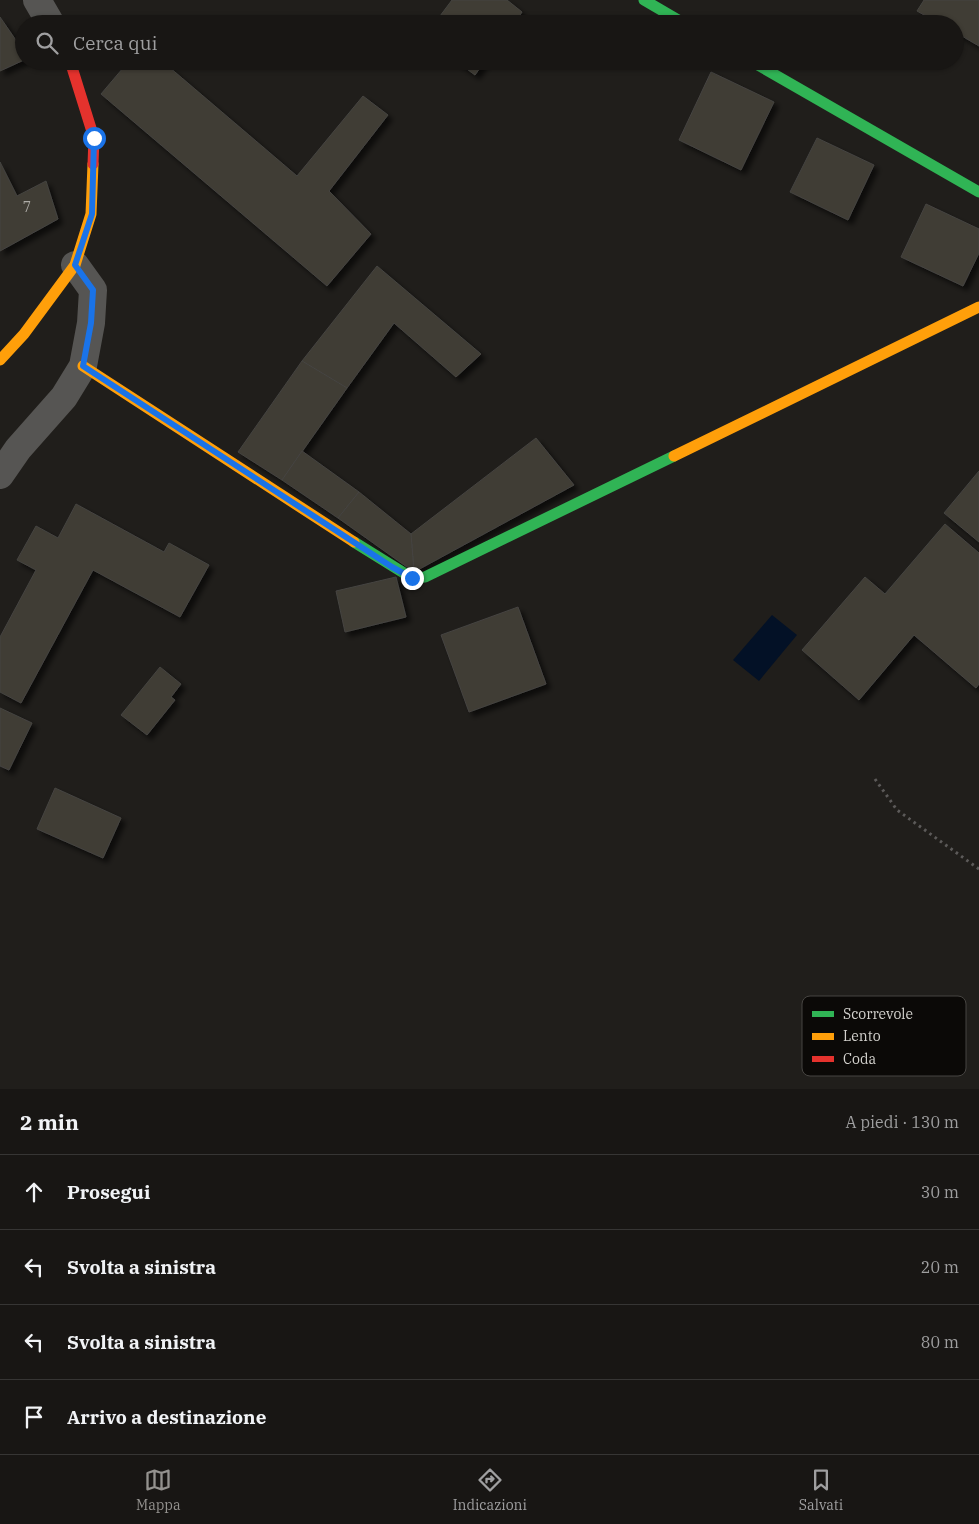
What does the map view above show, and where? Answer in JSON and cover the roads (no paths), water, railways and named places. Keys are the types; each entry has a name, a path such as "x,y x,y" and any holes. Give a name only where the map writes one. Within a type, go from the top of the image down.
{"street":[{"path":"37,0 46,15"},
{"path":"644,0 670,15"},
{"path":"0,360 24,334 75,265 92,214 94,138 73,70"},
{"path":"767,70 979,192"},
{"path":"0,476 18,449 64,397 83,366 91,323 93,290 75,265"},
{"path":"83,366 392,567 412,578 425,577 979,307"}],"water":[{"path":"772,615 797,635 759,681 733,660"}]}
